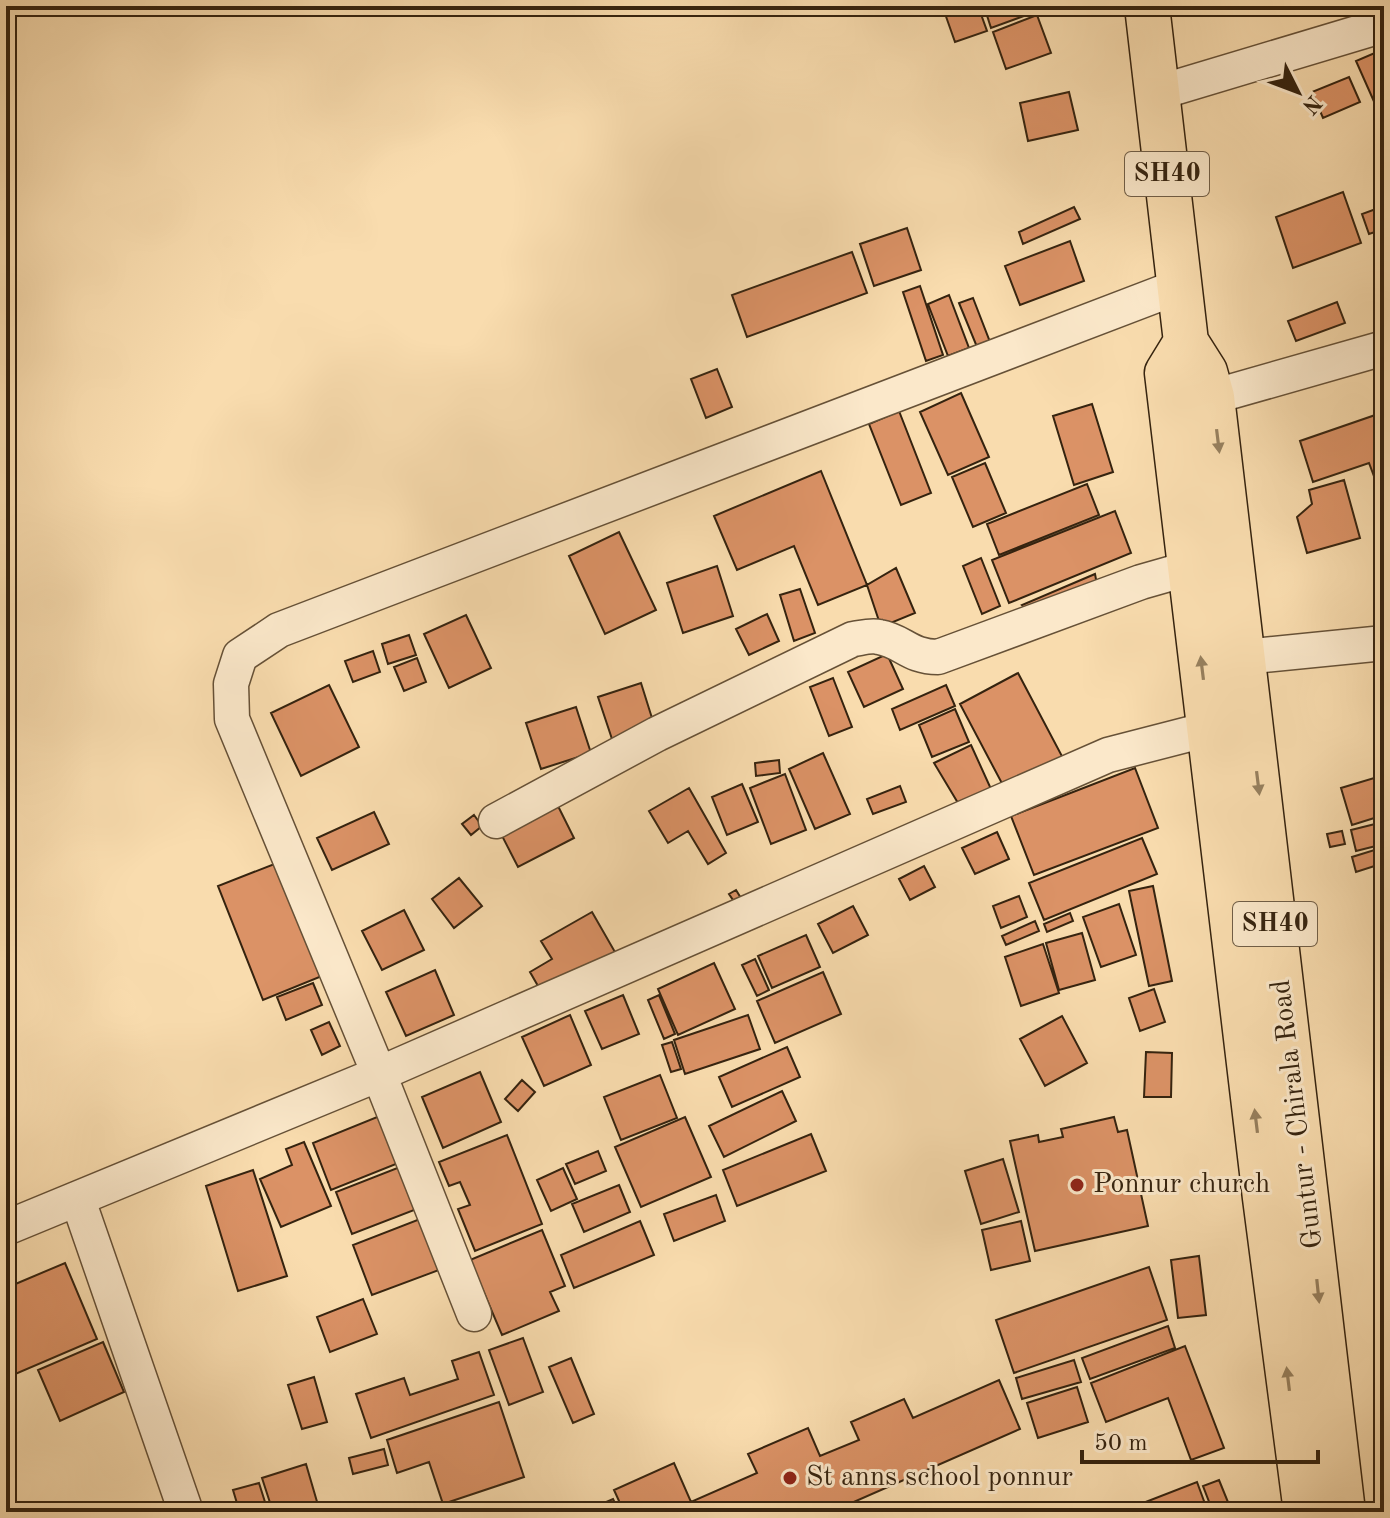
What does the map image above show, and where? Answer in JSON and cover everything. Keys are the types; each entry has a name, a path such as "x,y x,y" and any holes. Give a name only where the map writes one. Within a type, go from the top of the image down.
{"main road":[{"name":"Guntur - Chirala Road","path":"1147,6 1186,342 1205,372 1212,397 1244,657 1229,723 1265,1198 1306,1512"},
{"name":"Guntur - Chirala Road","path":"1186,342 1167,373 1190,568 1229,723 1308,1191 1343,1512"},
{"path":"1265,1198 1308,1191"}],"street":[{"path":"1157,93 1384,25"},
{"path":"474,1314 379,1074 232,719 231,684 240,656 279,630 1180,286"},
{"path":"1212,397 1384,348"},
{"path":"496,821 657,734 853,639 876,636 893,641 911,653 938,657 1141,582 1190,568"},
{"path":"1244,657 1384,643"},
{"path":"6,1228 379,1074 1108,755 1229,723"},
{"path":"78,1200 186,1512"}],"building":[{"path":"978,6 987,31 955,42 943,8"},
{"path":"984,6 1033,6 1035,12 991,28"},
{"path":"1037,15 1051,53 1006,69 993,32"},
{"path":"1384,49 1384,124 1356,61"},
{"path":"1349,77 1360,102 1323,118 1312,92"},
{"path":"1069,92 1078,130 1028,141 1020,103"},
{"path":"1343,192 1361,243 1293,268 1276,217"},
{"path":"1384,206 1384,229 1369,234 1362,214"},
{"path":"1074,207 1080,219 1023,244 1019,232"},
{"path":"907,228 921,270 874,286 860,244"},
{"path":"1070,241 1084,281 1020,305 1005,266"},
{"path":"852,252 867,293 747,337 732,295"},
{"path":"920,286 943,355 926,361 903,292"},
{"path":"949,295 969,348 948,356 928,304"},
{"path":"973,298 990,342 977,347 959,303"},
{"path":"1337,302 1345,323 1296,341 1288,321"},
{"path":"717,369 732,407 706,418 691,379"},
{"path":"961,393 989,457 948,475 920,412"},
{"path":"1092,404 1113,472 1074,485 1053,416"},
{"path":"899,411 931,493 901,505 869,424"},
{"path":"1384,412 1384,503 1369,463 1313,482 1300,441"},
{"path":"985,463 1006,513 973,527 952,477"},
{"path":"821,471 867,585 818,605 794,546 737,570 714,516"},
{"path":"1344,480 1360,538 1307,553 1297,517 1312,504 1309,490"},
{"path":"1087,484 1099,515 999,555 987,524"},
{"path":"1115,511 1131,553 1009,603 992,560"},
{"path":"619,532 656,610 605,634 569,556"},
{"path":"981,558 1000,606 982,614 963,566"},
{"path":"717,566 733,616 683,633 667,583"},
{"path":"896,568 915,613 881,627 867,585"},
{"path":"1095,574 1098,590 1031,613 1022,605"},
{"path":"800,589 815,633 794,641 780,595"},
{"path":"767,614 779,641 749,655 736,629"},
{"path":"466,615 491,668 449,688 424,634"},
{"path":"409,635 416,655 388,664 382,644"},
{"path":"373,651 380,672 353,682 345,661"},
{"path":"887,654 903,689 864,707 848,672"},
{"path":"417,658 426,682 404,691 394,667"},
{"path":"1018,673 1064,760 1006,791 960,704"},
{"path":"833,678 852,727 829,736 810,687"},
{"path":"641,683 657,734 615,748 598,697"},
{"path":"329,685 359,747 301,776 271,713"},
{"path":"946,685 955,706 900,730 892,709"},
{"path":"576,707 591,753 541,769 526,723"},
{"path":"955,709 969,742 932,757 919,725"},
{"path":"971,745 991,789 958,803 934,763"},
{"path":"823,753 850,814 815,829 789,769"},
{"path":"779,760 780,773 756,776 755,763"},
{"path":"1135,768 1158,828 1034,875 1011,816"},
{"path":"785,774 806,830 771,844 750,788"},
{"path":"1384,775 1384,815 1352,825 1341,788"},
{"path":"742,784 758,822 727,835 712,797"},
{"path":"900,786 906,802 873,814 867,799"},
{"path":"689,788 726,853 708,864 688,831 668,843 649,811"},
{"path":"554,798 574,838 518,867 498,828"},
{"path":"374,812 389,844 332,870 317,838"},
{"path":"474,815 482,826 471,835 462,824"},
{"path":"1383,822 1384,844 1356,851 1351,830"},
{"path":"1342,831 1345,844 1330,847 1327,834"},
{"path":"997,832 1009,859 975,874 962,848"},
{"path":"1142,838 1157,874 1044,920 1029,883"},
{"path":"1384,847 1384,863 1356,872 1352,857"},
{"path":"277,863 322,976 263,1000 218,886"},
{"path":"924,866 935,887 910,900 899,879"},
{"path":"459,878 482,906 454,928 432,899"},
{"path":"1153,886 1172,981 1149,986 1129,891"},
{"path":"736,890 747,908 741,912 729,894"},
{"path":"1019,896 1027,917 1001,928 993,906"},
{"path":"1119,904 1136,955 1101,967 1083,917"},
{"path":"853,906 868,935 833,953 818,924"},
{"path":"404,910 424,950 382,970 362,931"},
{"path":"592,912 619,959 546,1000 530,972 552,959 541,941"},
{"path":"1070,913 1073,921 1047,932 1044,924"},
{"path":"1035,921 1039,931 1006,945 1002,936"},
{"path":"1082,933 1095,980 1059,990 1046,943"},
{"path":"806,935 820,967 772,988 758,956"},
{"path":"1043,944 1059,993 1021,1006 1005,957"},
{"path":"755,959 769,990 757,996 742,965"},
{"path":"714,963 735,1009 678,1035 658,989"},
{"path":"435,970 454,1015 406,1036 386,992"},
{"path":"823,972 841,1014 775,1043 757,1001"},
{"path":"313,983 322,1005 286,1020 277,997"},
{"path":"1154,989 1165,1022 1140,1031 1129,998"},
{"path":"623,995 639,1034 602,1049 585,1011"},
{"path":"659,995 675,1034 664,1039 648,1000"},
{"path":"570,1015 591,1065 544,1086 522,1037"},
{"path":"748,1015 760,1049 685,1074 674,1040"},
{"path":"1062,1016 1087,1063 1045,1086 1020,1039"},
{"path":"329,1022 340,1046 322,1055 311,1030"},
{"path":"672,1042 681,1069 671,1072 662,1045"},
{"path":"787,1047 800,1077 732,1107 719,1077"},
{"path":"1146,1052 1172,1053 1171,1097 1144,1097"},
{"path":"480,1072 501,1122 443,1148 422,1097"},
{"path":"660,1075 677,1118 621,1140 604,1097"},
{"path":"522,1080 535,1092 518,1111 505,1099"},
{"path":"782,1091 796,1121 724,1157 709,1126"},
{"path":"387,1113 406,1160 331,1190 313,1143"},
{"path":"685,1117 711,1177 641,1207 615,1147"},
{"path":"1114,1117 1118,1132 1127,1130 1148,1226 1035,1251 1010,1141 1038,1135 1039,1142 1063,1137 1061,1129"},
{"path":"811,1134 826,1171 737,1206 723,1170"},
{"path":"507,1135 542,1224 475,1251 458,1209 470,1205 460,1182 449,1186 439,1162"},
{"path":"304,1142 331,1206 281,1227 260,1179 292,1165 286,1149"},
{"path":"598,1151 606,1171 575,1184 566,1164"},
{"path":"1003,1159 1019,1212 981,1224 965,1171"},
{"path":"405,1165 422,1207 352,1234 336,1192"},
{"path":"563,1168 577,1199 551,1211 537,1180"},
{"path":"253,1170 287,1276 238,1291 206,1186"},
{"path":"619,1185 630,1212 584,1232 572,1204"},
{"path":"716,1195 725,1221 674,1241 664,1214"},
{"path":"420,1219 439,1270 372,1295 353,1245"},
{"path":"640,1221 654,1255 574,1288 561,1255"},
{"path":"1021,1221 1030,1261 991,1270 982,1230"},
{"path":"542,1230 565,1286 550,1292 559,1311 502,1335 470,1260"},
{"path":"1199,1256 1206,1315 1178,1318 1171,1260"},
{"path":"65,1263 97,1339 6,1378 6,1288"},
{"path":"1149,1267 1167,1320 1014,1373 996,1320"},
{"path":"363,1299 377,1334 330,1352 317,1317"},
{"path":"1168,1326 1175,1348 1090,1379 1082,1358"},
{"path":"523,1338 543,1392 509,1405 489,1350"},
{"path":"103,1342 124,1392 60,1421 38,1370"},
{"path":"1185,1346 1224,1448 1191,1460 1168,1398 1106,1422 1091,1383"},
{"path":"479,1352 494,1395 371,1438 356,1394 404,1378 410,1395 458,1379 452,1361"},
{"path":"571,1358 594,1414 573,1423 549,1367"},
{"path":"1074,1360 1081,1382 1022,1399 1016,1378"},
{"path":"314,1377 327,1422 302,1429 288,1385"},
{"path":"999,1380 1020,1429 831,1512 624,1512 614,1490 674,1463 691,1502 757,1473 748,1454 808,1428 820,1456 859,1440 851,1422 904,1399 913,1418"},
{"path":"1077,1387 1088,1422 1038,1438 1027,1403"},
{"path":"499,1402 524,1477 443,1504 429,1462 397,1473 387,1440"},
{"path":"384,1449 388,1465 353,1474 349,1458"},
{"path":"306,1464 320,1512 273,1512 262,1478"},
{"path":"1219,1480 1232,1512 1213,1512 1203,1486"},
{"path":"1197,1482 1208,1512 1125,1512 1125,1510"},
{"path":"259,1483 265,1502 239,1510 233,1490"},
{"path":"613,1499 619,1512 583,1512"}],"place":[{"name":"Ponnur church","path":"1077,1185"},
{"name":"St anns school ponnur","path":"790,1478"}]}
